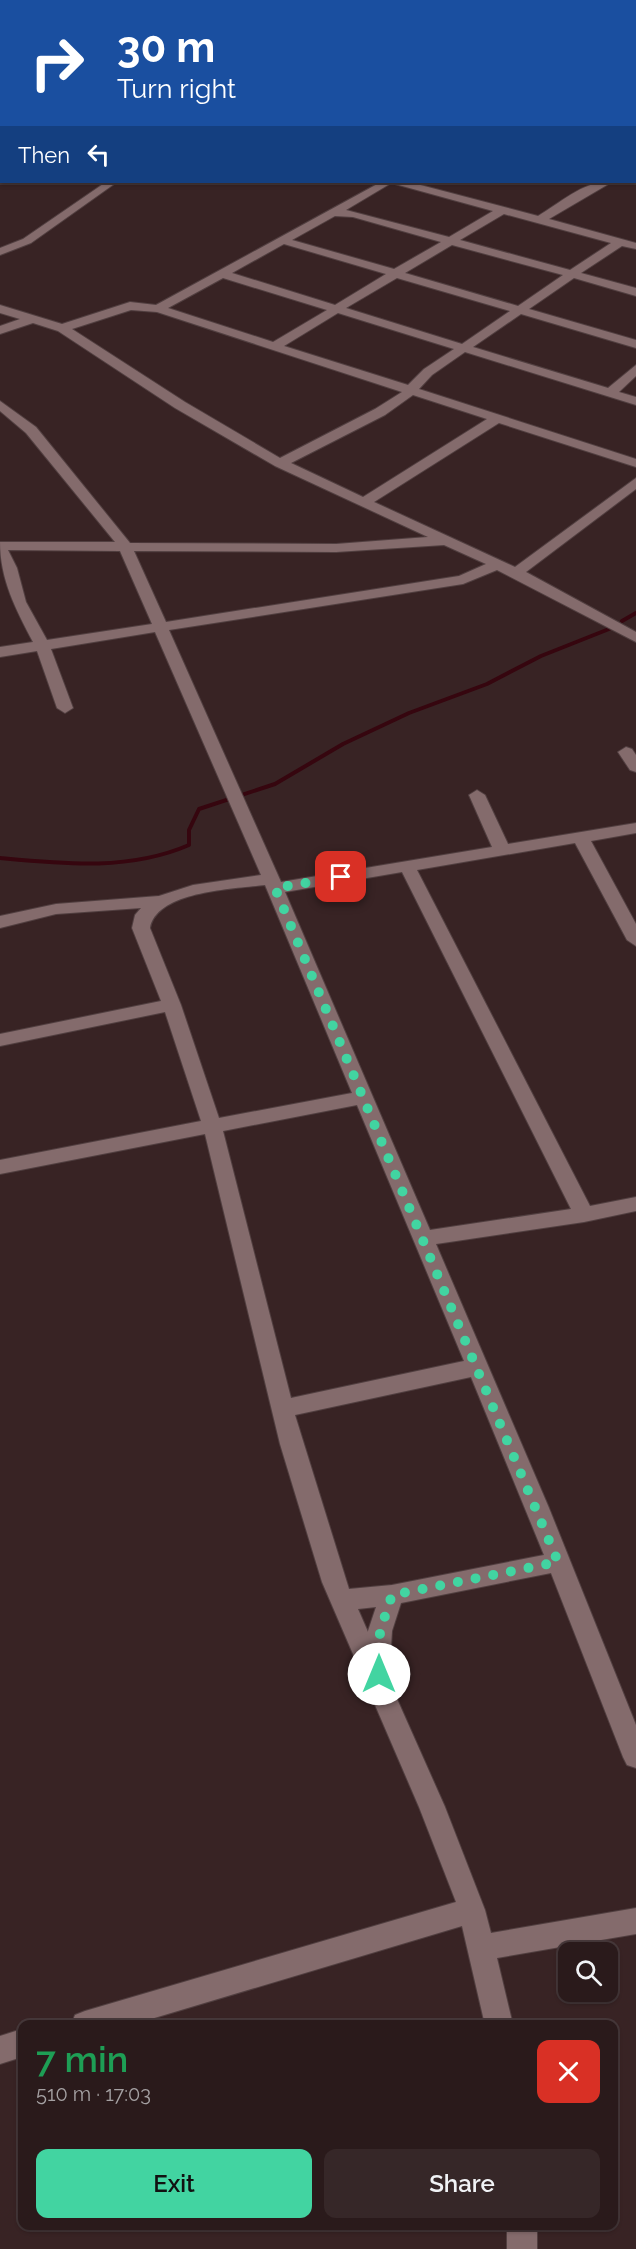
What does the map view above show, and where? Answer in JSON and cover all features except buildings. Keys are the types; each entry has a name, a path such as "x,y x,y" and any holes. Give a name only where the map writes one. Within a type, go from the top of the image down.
{"street":[{"path":"0,252 27,241 111,183"},
{"path":"159,309 386,183"},
{"path":"403,183 636,246"},
{"path":"540,220 584,192 605,183"},
{"path":"276,345 340,309 502,210"},
{"path":"333,212 354,214 636,292"},
{"path":"285,241 636,344"},
{"path":"280,463 403,398 428,372 620,242"},
{"path":"223,274 636,401"},
{"path":"62,328 130,306 159,309 636,462"},
{"path":"0,309 62,328 180,405 280,463 498,564 636,638"},
{"path":"0,330 35,318"},
{"path":"610,394 636,369"},
{"path":"0,405 31,430 124,546 273,884 423,1238 558,1562 636,1757"},
{"path":"364,502 498,418"},
{"path":"516,573 636,482"},
{"path":"65,708 42,645 19,602 10,568 0,548 124,546 336,548 448,540"},
{"path":"0,652 463,580 498,564"},
{"path":"626,752 636,767"},
{"path":"477,795 502,849"},
{"path":"0,922 56,909 157,901 170,896 406,866 636,828"},
{"path":"581,838 636,940"},
{"path":"406,866 584,1215"},
{"path":"157,901 143,914 141,923 172,1005 213,1128 282,1409 342,1600 432,1807 472,1910 498,2020"},
{"path":"0,1040 172,1005"},
{"path":"0,1167 213,1128 363,1097"},
{"path":"423,1238 584,1215 636,1204"},
{"path":"282,1409 477,1367"},
{"path":"342,1600 392,1595 558,1562"},
{"path":"382,1696 378,1645 385,1611 392,1595"},
{"path":"102,2020 472,1910"},
{"path":"481,1948 636,1921"},
{"path":"0,2050 18,2044"},
{"path":"522,2230 522,2249"}],"waterway":[{"path":"622,621 636,613"},
{"path":"0,858 96,864 143,859 189,845 189,830 199,809 275,784 343,744 409,713 487,684 541,656 609,629"}],"route":[{"path":"341,877 275,888 558,1562 392,1595 380,1631 379,1674"}]}
